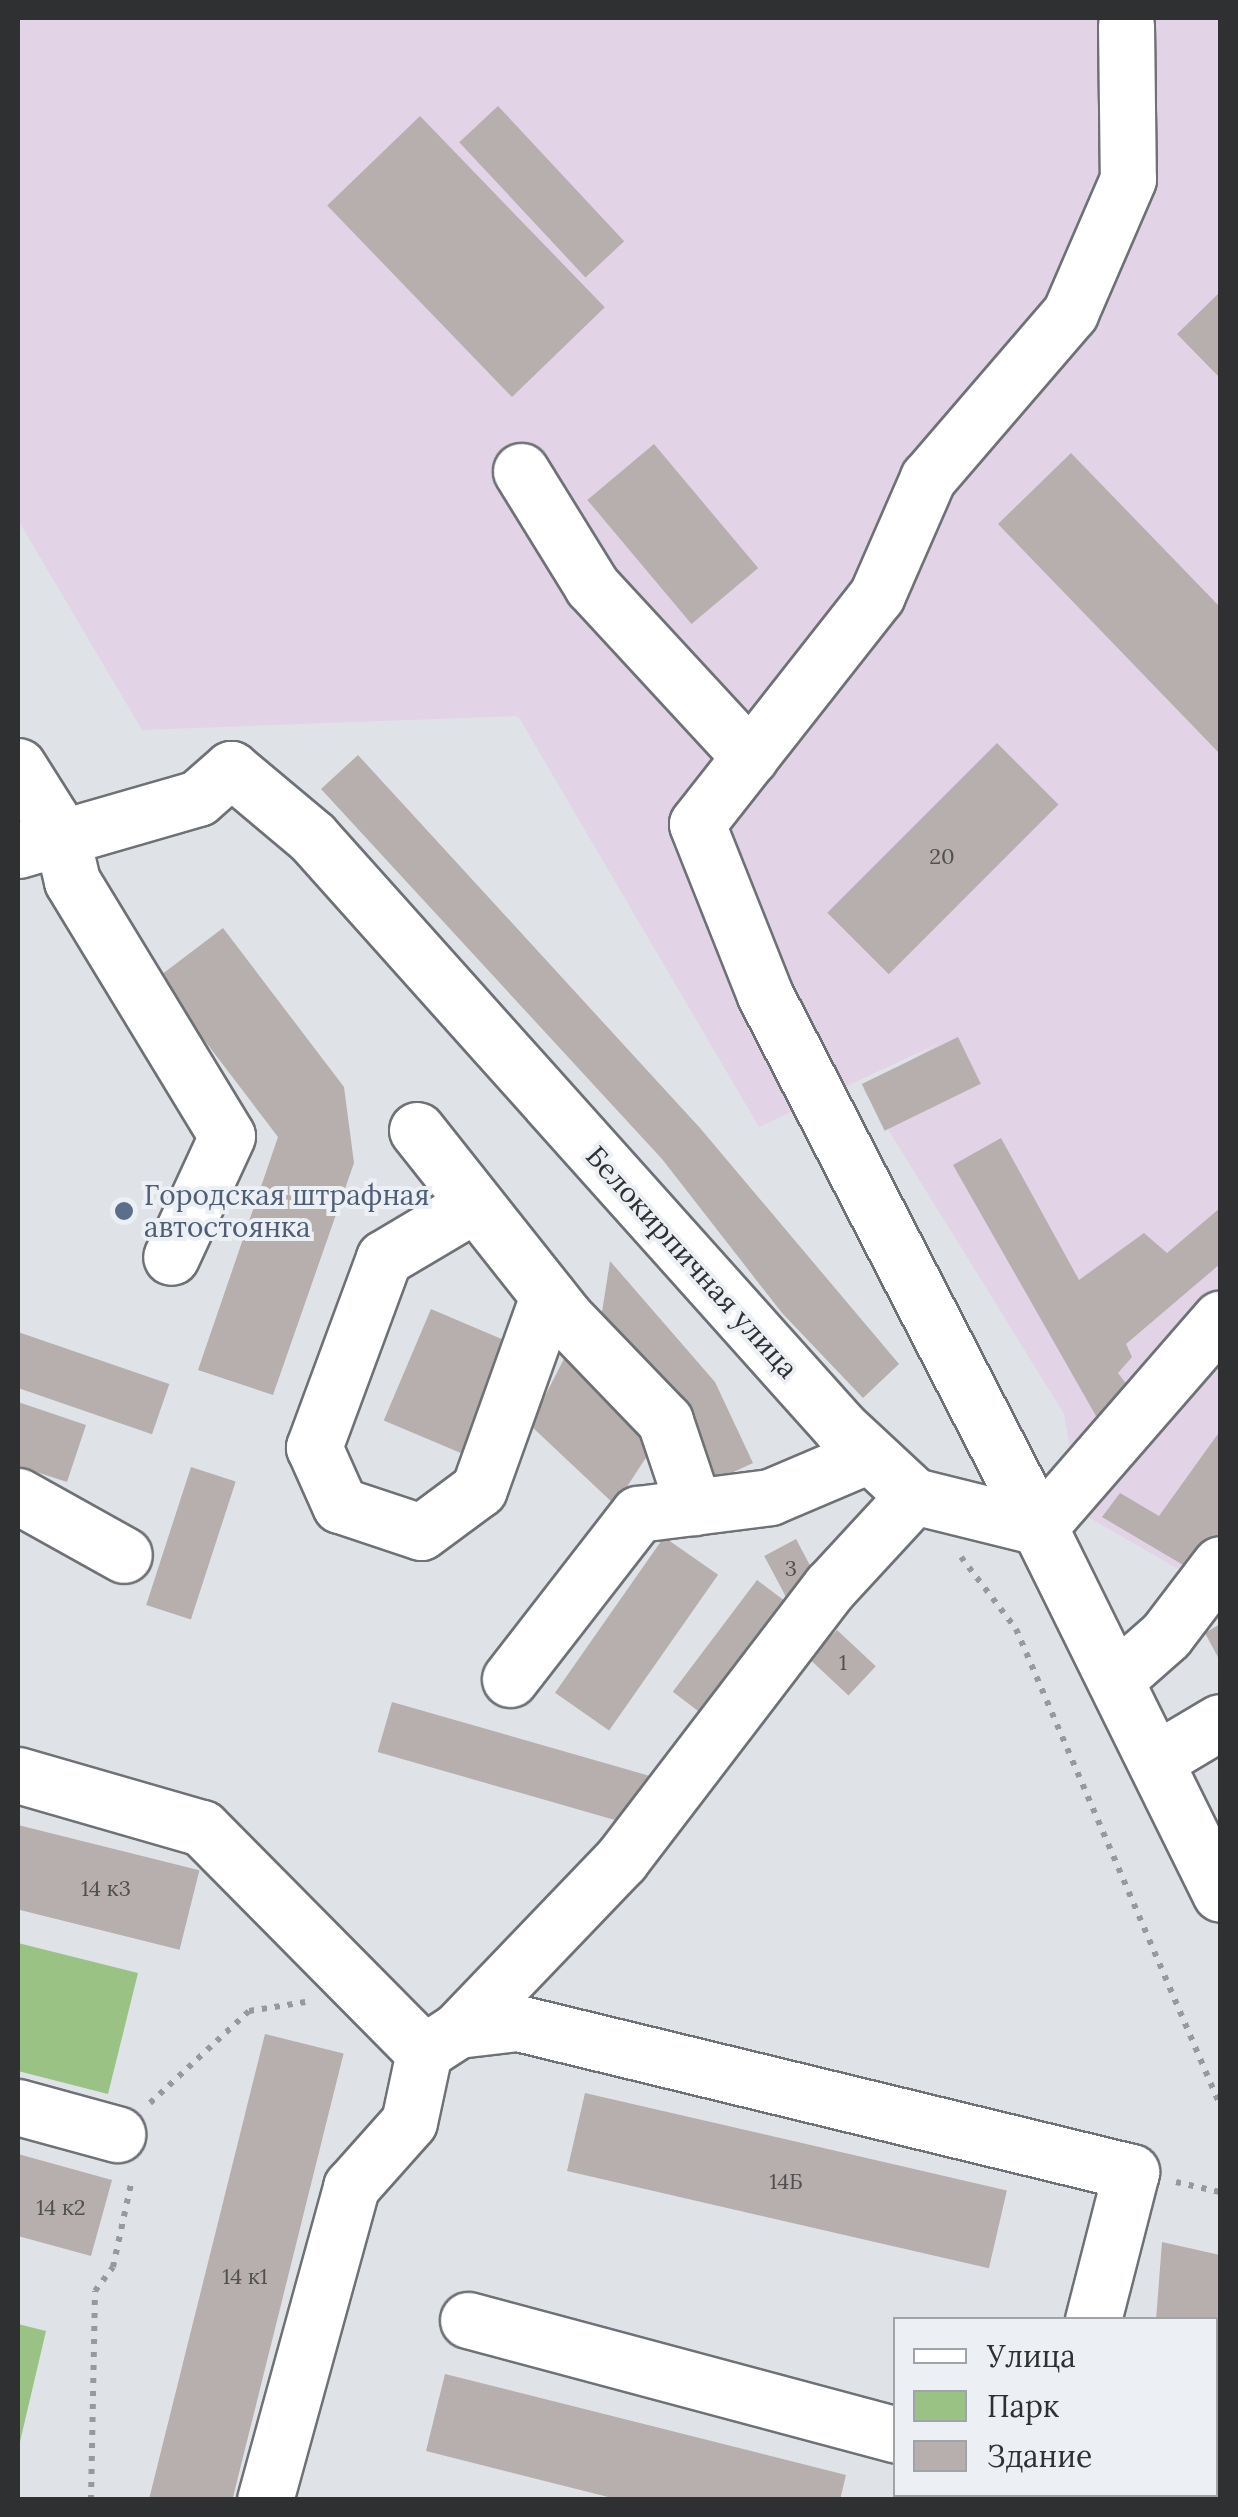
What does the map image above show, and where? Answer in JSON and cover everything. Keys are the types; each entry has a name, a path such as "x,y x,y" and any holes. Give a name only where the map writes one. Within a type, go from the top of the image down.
{"street":[{"path":"1126,25 1128,179 1070,313 928,478 877,595 696,824 765,995 1156,1760 1220,1894"},
{"path":"521,470 592,586 750,757"},
{"path":"18,766 39,842 72,881 227,1136 171,1257"},
{"name":"Белокирпичная улица","path":"39,842 198,798 231,769 312,837 870,1454 914,1496 1038,1527"},
{"path":"417,1130 548,1296 666,1422 694,1507"},
{"path":"475,1204 384,1258 314,1447 340,1506 421,1532 479,1488 548,1296"},
{"path":"1038,1527 1220,1319"},
{"path":"510,1679 638,1514 770,1497 870,1454"},
{"path":"18,1496 124,1555"},
{"path":"266,2500 351,2186 409,2122 441,2041 622,1860 830,1587 914,1496"},
{"path":"1115,1680 1166,1636 1220,1564"},
{"path":"1156,1760 1220,1722"},
{"path":"18,1775 202,1828 371,1992 441,2041 518,2022 1131,2172 1094,2317"},
{"path":"18,2108 117,2134"},
{"path":"468,2320 893,2434"}],"path":[{"path":"914,1496 1016,1629 1220,2105"},
{"path":"92,2500 95,2291 113,2267 135,2186 117,2134 249,2010 371,1992"}],"shaded area":[{"path":"18,18 1220,18 1220,1546 1197,1580 1081,1513 1064,1414 863,1089 939,1043 759,1127 518,716 142,730 18,520"}],"green space":[{"path":"18,1943 138,1973 108,2094 18,2071"},
{"path":"18,2324 46,2331 19,2446 18,2446"}],"building":[{"path":"498,106 624,241 585,277 459,142"},
{"path":"420,116 605,307 512,397 327,206"},
{"path":"1220,292 1220,378 1177,334"},
{"path":"654,444 758,568 691,624 587,500"},
{"path":"1071,453 1220,607 1220,754 998,524"},
{"path":"997,743 1059,805 889,974 827,913"},
{"path":"358,755 700,1128 899,1364 863,1398 782,1313 662,1159 321,789"},
{"path":"223,928 344,1087 354,1163 273,1395 198,1370 278,1137 157,978"},
{"path":"958,1037 981,1084 885,1131 862,1084"},
{"path":"1001,1138 1079,1280 1144,1233 1167,1253 1220,1208 1220,1264 1126,1344 1132,1357 1118,1373 1131,1390 1096,1416 953,1165"},
{"path":"610,1261 715,1382 753,1463 716,1480 682,1405 602,1312"},
{"path":"431,1309 509,1342 462,1454 384,1420"},
{"path":"18,1332 169,1384 152,1434 18,1388"},
{"path":"566,1355 651,1450 615,1505 530,1425"},
{"path":"18,1402 86,1425 67,1482 18,1466"},
{"path":"1220,1431 1220,1535 1195,1572 1102,1517 1120,1493 1159,1516"},
{"path":"191,1467 236,1482 191,1619 146,1605"},
{"path":"664,1537 718,1575 609,1730 555,1693"},
{"path":"796,1539 818,1580 786,1597 764,1556"},
{"path":"757,1580 789,1604 705,1716 673,1692"},
{"path":"1220,1624 1220,1661 1205,1633"},
{"path":"837,1630 876,1666 848,1695 810,1659"},
{"path":"392,1702 654,1777 640,1827 378,1752"},
{"path":"18,1825 199,1870 180,1950 18,1910"},
{"path":"265,2034 344,2054 232,2500 149,2500"},
{"path":"585,2093 1007,2190 989,2268 567,2171"},
{"path":"18,2154 112,2180 91,2256 18,2236"},
{"path":"1162,2242 1220,2255 1220,2460 1218,2317 1156,2317"},
{"path":"445,2374 846,2475 840,2500 620,2500 426,2451"}],"place":[{"name":"Городская штрафная автостоянка","path":"124,1211"}]}
